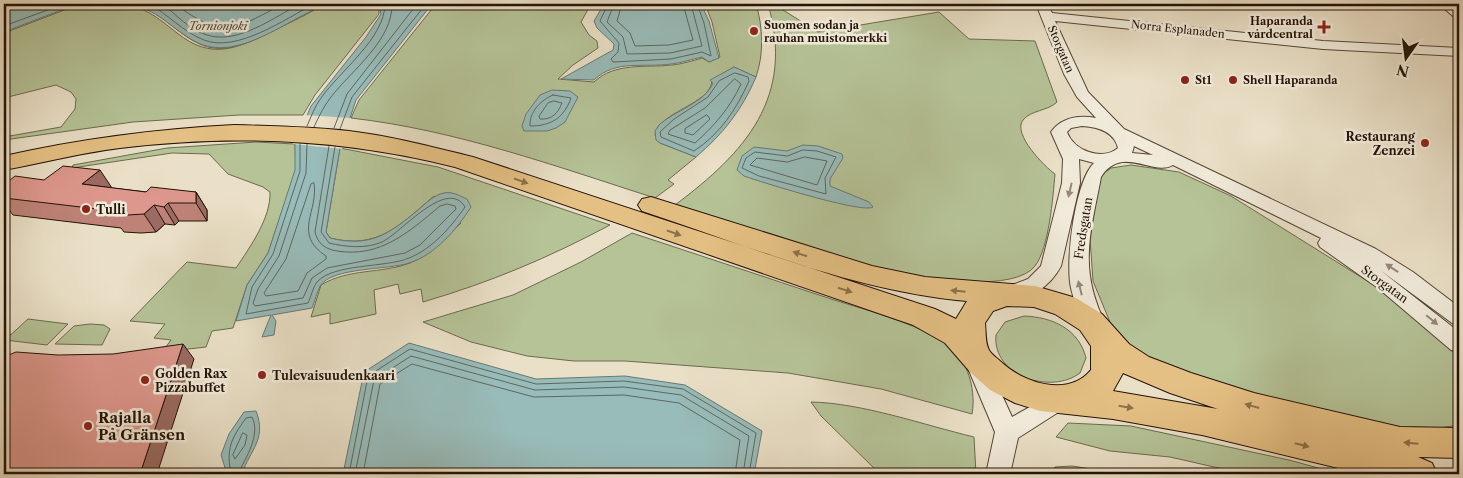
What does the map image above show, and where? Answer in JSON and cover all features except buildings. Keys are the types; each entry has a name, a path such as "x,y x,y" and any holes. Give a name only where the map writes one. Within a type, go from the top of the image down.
{"highway":[{"path":"4,152 133,129 218,121 263,126 316,127 431,136 471,146 870,276 925,287 1032,295 1056,301 1078,313 1100,332 1118,353 1129,362 1191,387 1254,407 1377,438 1420,444 1459,443"},
{"path":"4,163 131,141 263,126"},
{"path":"374,133 910,311 952,331 990,372 1014,388 1035,395 1107,404 1185,417 1419,474"},
{"path":"973,353 968,331 972,316 986,301 1006,294"},
{"path":"1060,399 1086,394 1096,388 1105,376 1109,367 1109,354 1100,332"}],"street":[{"path":"1445,4 1459,14"},
{"name":"Norra Esplanaden","path":"1044,10 1323,44 1459,52"},
{"name":"Storgatan","path":"1044,10 1071,74 1082,94 1118,132"},
{"path":"1063,143 1059,132 1063,126 1082,114 1084,107 1082,94"},
{"name":"Storgatan","path":"1071,122 1094,122 1118,132 1252,195 1310,227 1352,245 1387,264 1459,318"},
{"path":"1110,158 1120,155 1126,149 1126,142 1118,132"},
{"name":"Storgatan","path":"1063,143 1084,155 1150,160 1192,168"},
{"name":"Fredsgatan","path":"1006,294 1036,285 1046,276 1051,266 1071,183 1071,160 1063,143"},
{"name":"Fredsgatan","path":"1100,332 1081,293 1077,260 1092,177 1099,166 1110,158"},
{"name":"Storgatan","path":"1310,227 1334,249 1385,284 1459,344"},
{"path":"973,353 1007,432 998,474"},
{"path":"1007,432 1060,399"}],"green space":[{"path":"116,4 134,6 156,17 190,42 213,49 229,48 202,45 186,36 161,17 197,4 376,4 379,6 379,14 315,95 303,115 239,115 133,122 4,140 4,137 61,127 75,109 76,99 71,92 56,85 4,98 4,33 67,9","holes":["314,10 263,36 301,16"]},
{"path":"436,4 591,4 581,22 589,35 597,41 598,48 573,65 558,79 594,82 611,71 631,67 676,65 702,58 709,62 720,57 712,22 705,4 756,4 761,31 759,68 756,77 734,67 712,81 709,89 703,96 665,120 658,127 655,135 660,143 696,157 668,180 674,184 655,198 505,150 467,140 429,131 351,118 359,100"},
{"path":"768,4 799,4 783,10 818,32 939,12 969,39 1035,41 1057,102 1026,117 1021,126 1022,133 1031,150 1055,174 1047,235 1040,258 1035,266 1025,274 991,282 950,281 899,274 842,260 675,205 723,164 743,143 758,120 769,94 775,67 775,37"},
{"path":"256,142 295,144 296,170 268,253 247,285 233,328 212,331 206,347 162,352 171,340 154,338 165,324 130,321 187,262 236,268 263,222 267,212 270,192 263,187 228,174 209,154 172,153 72,168 73,165 167,148"},
{"path":"340,148 438,167 610,225 519,268 423,302 421,289 400,294 398,284 374,290 376,314 330,324 330,313 311,317 321,285 354,273 388,269 417,260 431,251 461,223 434,196 399,225 375,238 362,241 347,241 330,238 326,232"},
{"path":"1131,165 1179,172 1231,196 1377,287 1423,323 1459,358 1459,425 1439,428 1392,427 1359,422 1171,372 1140,355 1112,327 1093,281 1090,238 1100,176 1111,168"},
{"path":"632,233 878,314 929,333 954,350 964,363 972,388 972,414 881,389 788,373 625,361 574,361 527,356 471,342 423,322 513,295 581,262"},
{"path":"1024,316 1054,322 1071,332 1077,339 1086,358 1080,373 1068,379 1054,382 1040,381 1026,378 1013,371 1003,361 997,349 996,335 1005,322"},
{"path":"28,319 68,324 47,345 5,340"},
{"path":"104,325 110,329 102,345 55,344 74,326"},
{"path":"811,402 831,403 872,410 974,437 976,474 880,474 821,416"},
{"path":"1068,423 1131,426 1289,460 1340,474 1245,474 1170,457 1110,451 1056,437"},
{"path":"1072,466 1124,474 1049,474 1055,467"}],"water":[{"path":"4,4 108,4 67,8 4,32"},
{"name":"Tornionjoki","path":"128,4 328,4 244,44 210,47 194,41 156,14"},
{"path":"379,4 432,4 356,100 340,148 326,232 330,238 344,241 368,240 378,237 398,226 433,197 444,193 453,193 467,199 471,207 452,232 428,254 409,263 348,272 326,280 320,286 312,308 272,315 276,321 274,335 262,337 271,315 236,321 247,285 268,253 295,170 295,144 311,106 366,37 381,14"},
{"path":"604,4 701,4 709,21 719,58 709,62 702,57 671,64 621,67 602,73 594,80 561,79 613,50 614,44 597,28 594,21"},
{"path":"734,67 756,77 745,100 731,121 706,148 696,157 656,140 655,131 659,125 703,96 713,83 710,80"},
{"path":"552,90 570,91 578,97 565,122 547,131 524,131 522,126 526,114 540,95"},
{"path":"803,145 818,146 842,154 843,158 830,179 830,186 869,202 873,207 865,208 832,202 744,176 737,170 742,156 754,147 787,151"},
{"path":"409,343 536,379 625,376 685,385 762,431 754,474 343,474 364,372"},
{"path":"256,411 260,429 256,444 242,474 227,474 221,455 229,434 244,412"}],"pier":[{"path":"304,115 351,118 342,149 293,144"}],"place":[{"name":"Haparanda vårdcentral","path":"1324,27"},
{"name":"Suomen sodan ja rauhan muistomerkki","path":"754,31"},
{"name":"St1","path":"1185,80"},
{"name":"Shell Haparanda","path":"1233,80"},
{"name":"Restaurang Zenzei","path":"1425,143"},
{"name":"Tulli","path":"86,209"},
{"name":"Tulevaisuudenkaari","path":"262,375"},
{"name":"Golden Rax Pizzabuffet","path":"145,380"},
{"name":"Rajalla På Gränsen","path":"88,426"}]}
